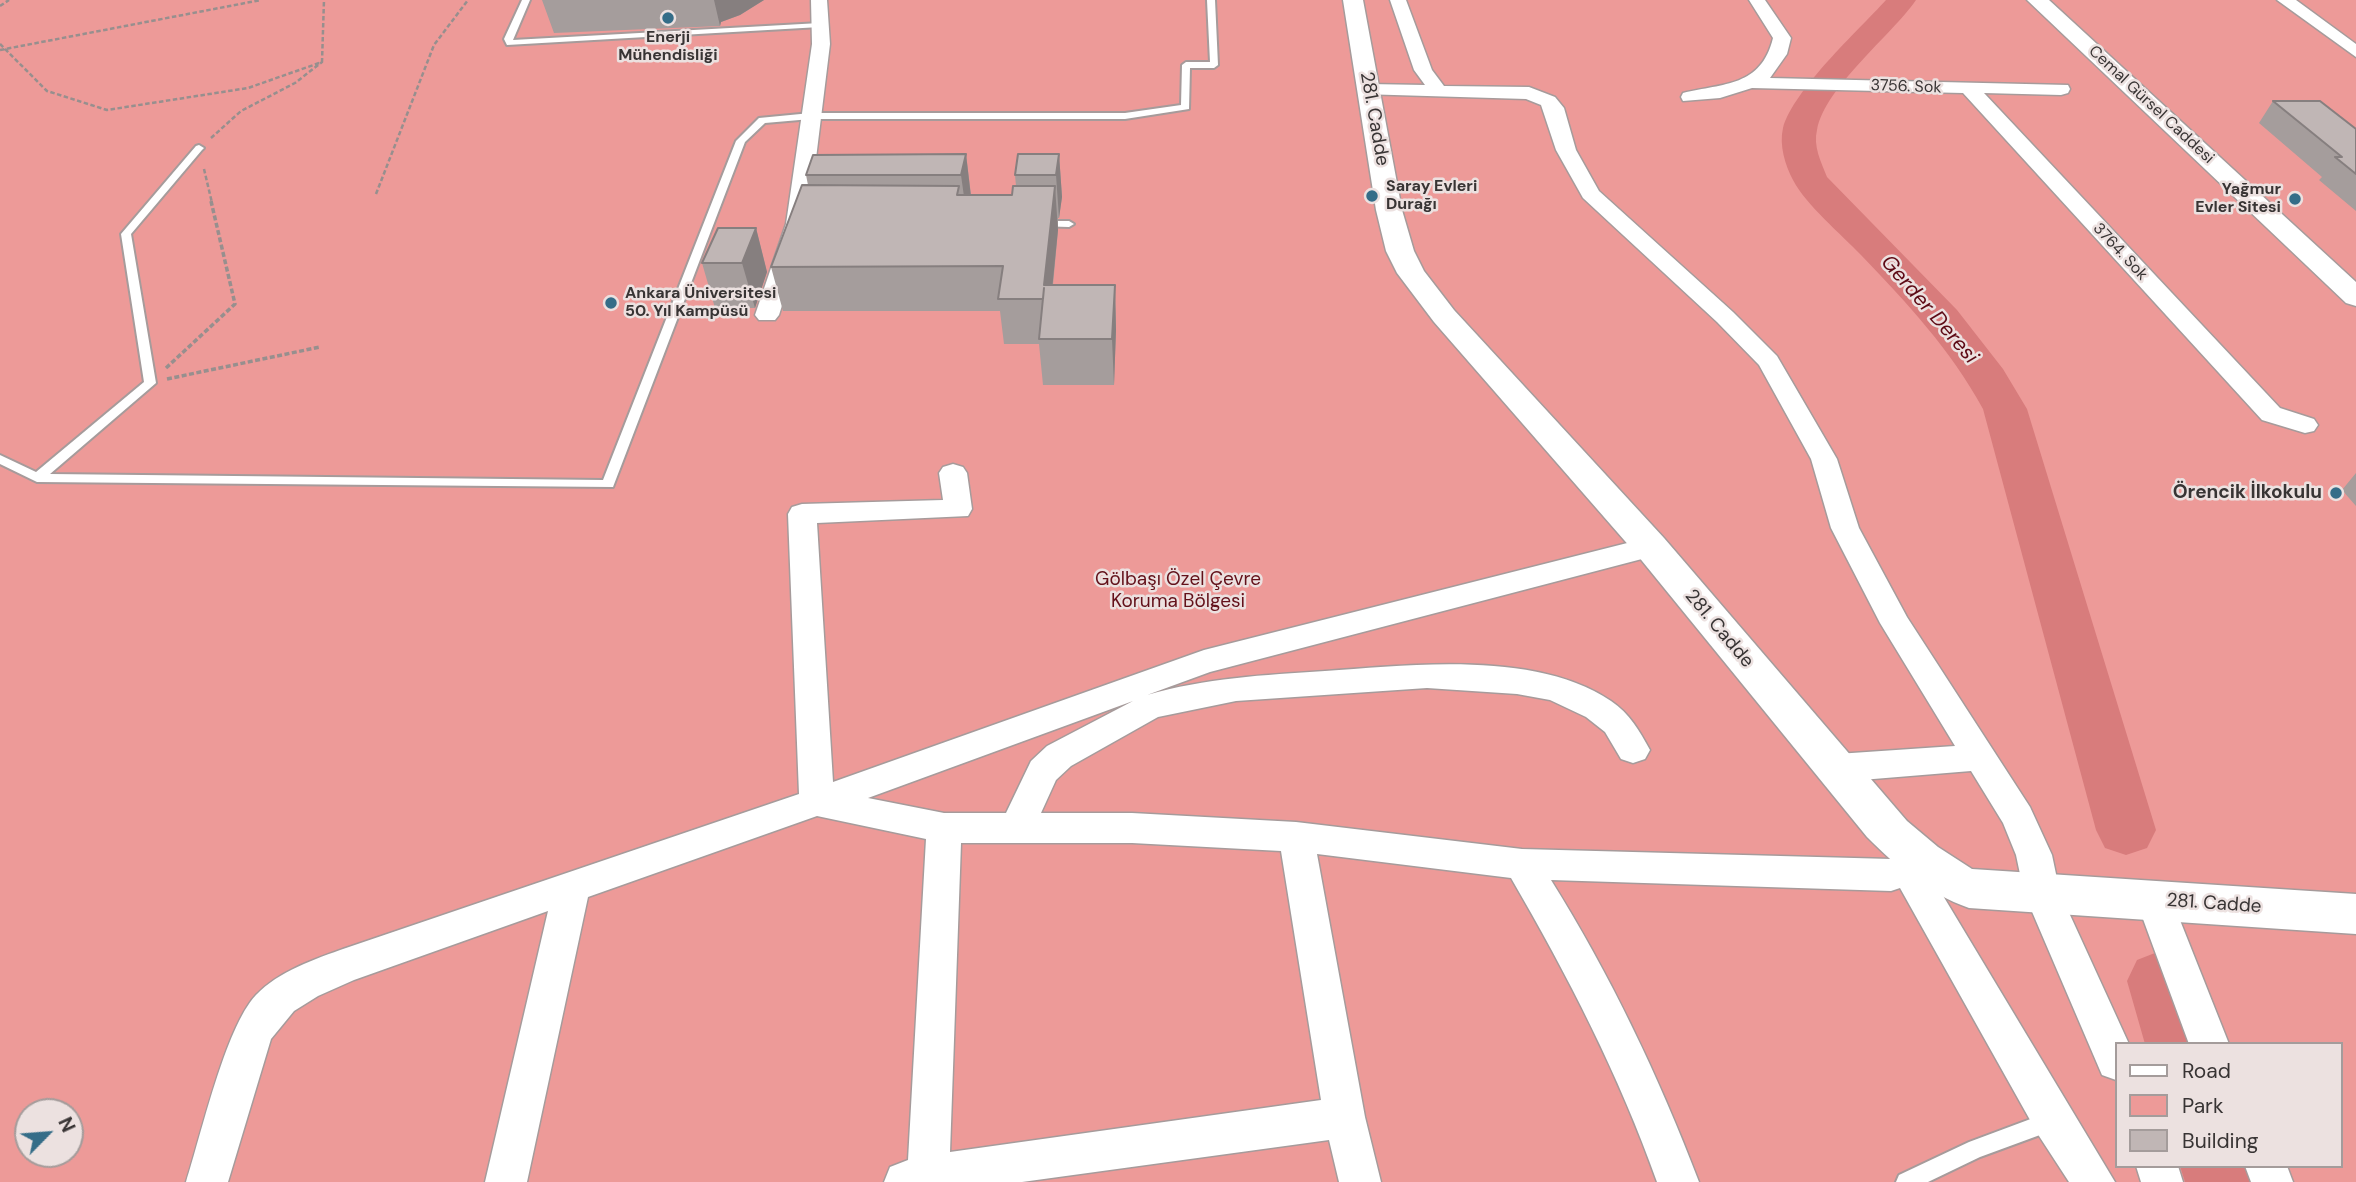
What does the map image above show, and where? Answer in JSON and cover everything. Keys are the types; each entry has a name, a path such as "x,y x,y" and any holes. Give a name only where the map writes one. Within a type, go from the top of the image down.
{"street":[{"path":"767,315 804,224 811,116 821,44 819,0"},
{"name":"281. Cadde","path":"1353,0 1389,209 1400,251 1410,273 1444,316 1651,547 1918,868 1969,888 2356,914"},
{"path":"1398,0 1423,70 1438,91"},
{"path":"1690,97 1723,93 1752,83 1773,65 1782,38 1757,0"},
{"name":"Cemal Gürsel Caddesi","path":"2037,0 2356,297"},
{"name":"Cemal Gürsel Caddesi","path":"2059,0 2337,247"},
{"path":"2285,0 2356,52"},
{"name":"3756. Sok","path":"1752,83 2061,89"},
{"name":"3764. Sok","path":"1970,89 2271,414 2305,425"},
{"path":"1368,90 1529,93 1548,101 1559,117 1573,166 1590,194 1664,259 1768,361 1824,459 1845,528 1895,623 2018,817 2034,855 2042,893 2114,1056"},
{"path":"817,802 802,514 958,509 953,473"},
{"path":"207,1182 253,1033 262,1014 282,994 346,965 817,802 1204,662 1651,547"},
{"path":"1017,828 1043,771 1059,756 1147,708 1179,698 1236,689 1427,676 1517,682 1556,689 1597,708 1617,723 1633,750"},
{"path":"1837,768 1982,757"},
{"path":"817,802 944,828 1132,828 1296,837 1522,864 1891,875 1918,868 2054,1121 2094,1182"},
{"path":"944,828 920,1180 985,1166 1344,1116"},
{"path":"1296,837 1344,1116 1360,1182"},
{"path":"1522,864 1608,1016 1657,1119 1678,1182"},
{"path":"506,1182 572,887"},
{"path":"2154,900 2207,1042"}],"lane":[{"path":"526,0 508,39 510,43 820,25"},
{"path":"0,459 37,478 608,484 741,141 762,120 811,116 1125,116 1186,107 1186,65 1214,65 1211,0"},
{"path":"37,478 150,383 126,233 199,148"},
{"path":"1028,224 1069,224"},
{"path":"1906,1182 1976,1149 2054,1121"}],"path":[{"path":"0,6 9,0"},
{"path":"1,50 261,0"},
{"path":"322,62 324,0"},
{"path":"376,194 434,44 468,0"},
{"path":"0,44 1,50 47,91 107,110 248,88 322,62"},
{"path":"150,383 235,303 199,148 241,111 295,83 322,62"},
{"path":"150,383 320,347"}],"green space":[{"name":"Gölbaşı Özel Çevre Koruma Bölgesi","path":"0,0 2356,0 2356,1182 0,1182"}],"building":[{"path":"2273,101 2320,101 2356,129 2356,174 2335,157 2342,157"},
{"path":"966,154 961,175 806,175 813,155"},
{"path":"1018,154 1059,154 1056,175 1015,175"},
{"path":"802,185 959,186 957,195 1012,195 1013,186 1055,186 1044,285 1115,285 1112,339 1039,339 1043,299 998,299 1003,266 771,267"},
{"path":"718,228 756,228 742,263 702,263"}],"waterway":[{"name":"Gerder Deresi","path":"1902,0 1815,100 1800,128 1801,156 1811,181 1916,290 1967,348 2005,409 2019,450 2126,830"},
{"name":"Gerder Deresi","path":"2160,981 2178,1042"},
{"name":"Gerder Deresi","path":"2217,1168 2221,1182"}],"place":[{"name":"Enerji Mühendisliği","path":"668,18"},
{"name":"Saray Evleri Durağı","path":"1372,196"},
{"name":"Yağmur Evler Sitesi","path":"2295,199"},
{"name":"Ankara Üniversitesi 50. Yıl Kampüsü","path":"611,303"},
{"name":"Örencik İlkokulu","path":"2336,493"}]}
